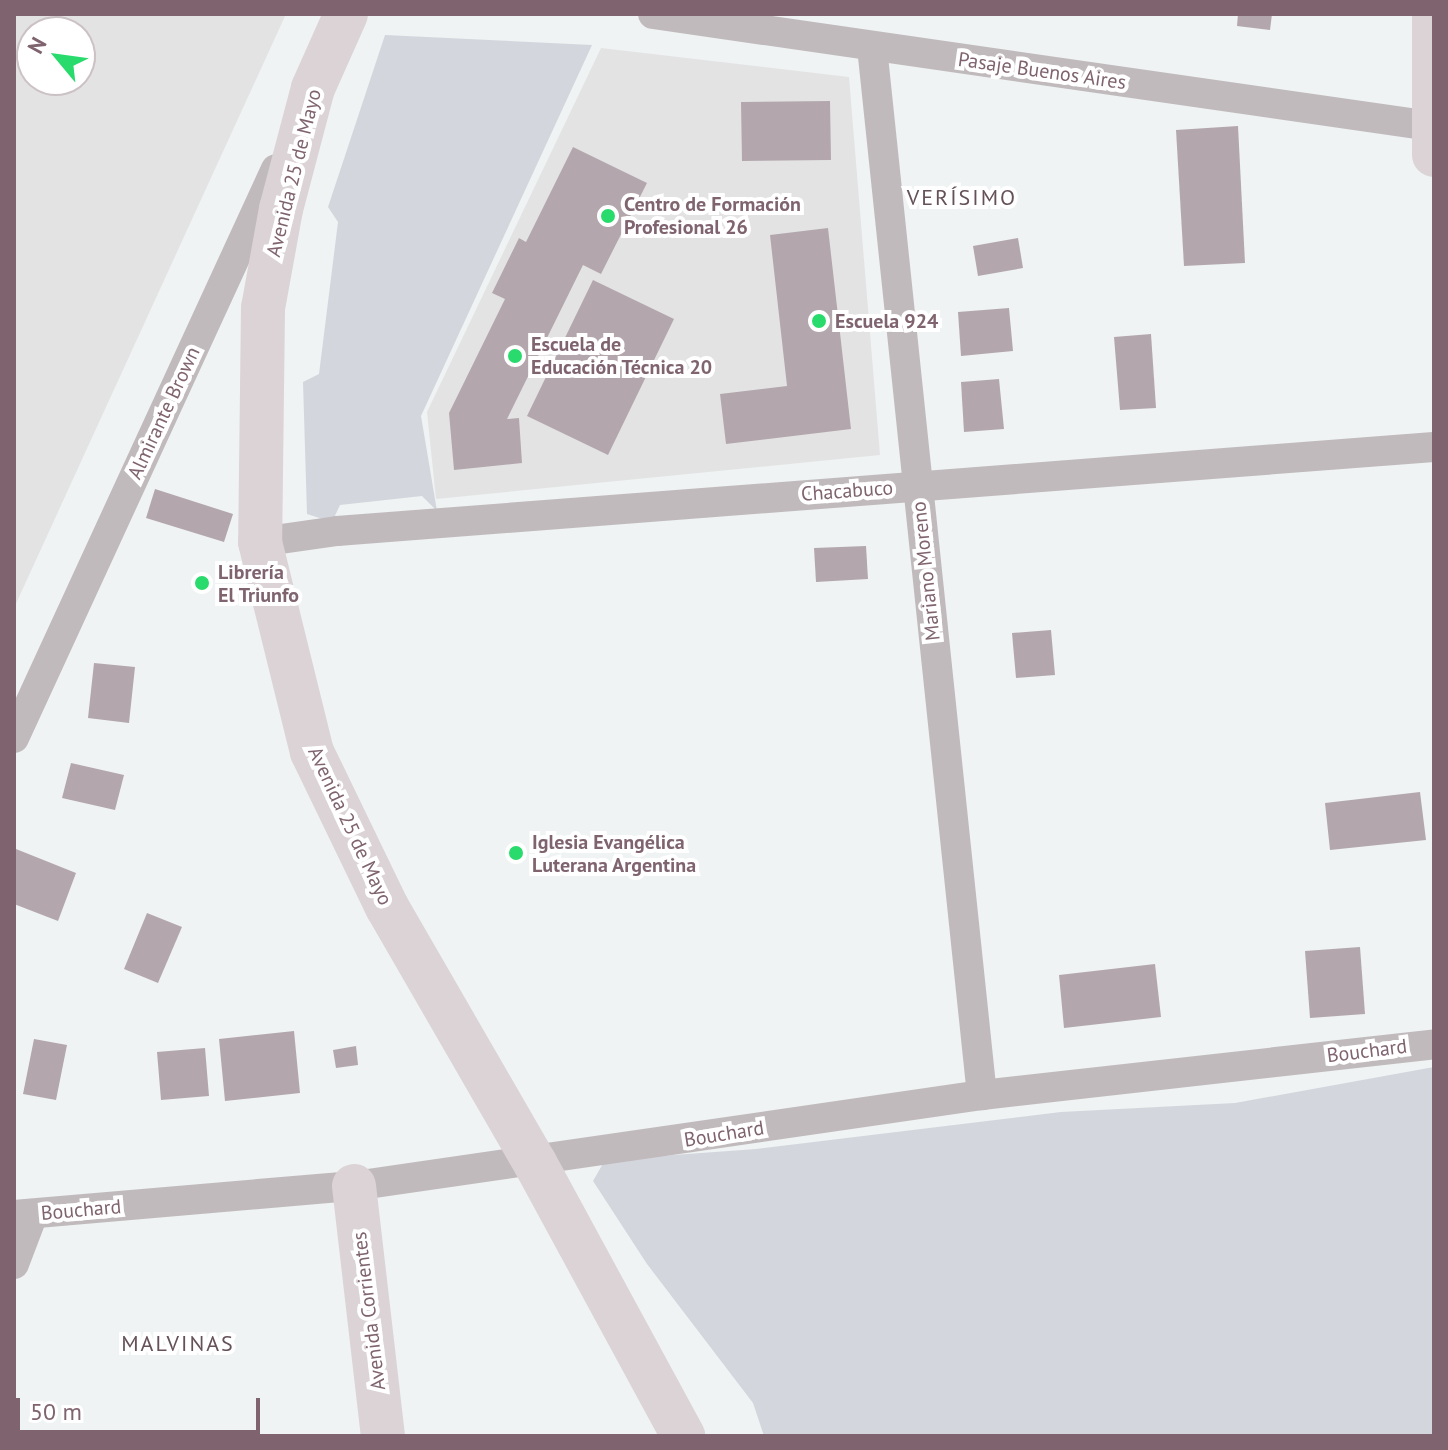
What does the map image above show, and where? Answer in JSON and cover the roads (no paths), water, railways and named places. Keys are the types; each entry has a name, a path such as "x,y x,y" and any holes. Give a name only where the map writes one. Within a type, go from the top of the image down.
{"main road":[{"name":"Avenida 25 de Mayo","path":"346,14 313,88 281,209 263,308 260,542 312,752 387,907 535,1163 683,1436"},
{"path":"1432,141 1434,14"},
{"name":"Avenida Corrientes","path":"354,1186 383,1436"}],"street":[{"name":"Pasaje Buenos Aires","path":"653,14 872,47 1432,141"},
{"name":"Mariano Moreno","path":"872,47 982,1095"},
{"name":"Almirante Brown","path":"14,738 313,88"},
{"name":"Chacabuco","path":"260,542 337,531 1434,447"},
{"name":"Bouchard","path":"23,1215 354,1186 535,1163 982,1095 1434,1044"},
{"path":"14,1264 23,1215"}],"place":[{"name":"Centro de Formación Profesional 26","path":"608,216"},
{"name":"Escuela 924","path":"819,321"},
{"name":"Escuela de Educación Técnica 20","path":"515,356"},
{"name":"Librería El Triunfo","path":"202,583"},
{"name":"Iglesia Evangélica Luterana Argentina","path":"516,853"}],"district":[{"name":"VERÍSIMO","path":"962,198"},
{"name":"MALVINAS","path":"178,1344"}]}
